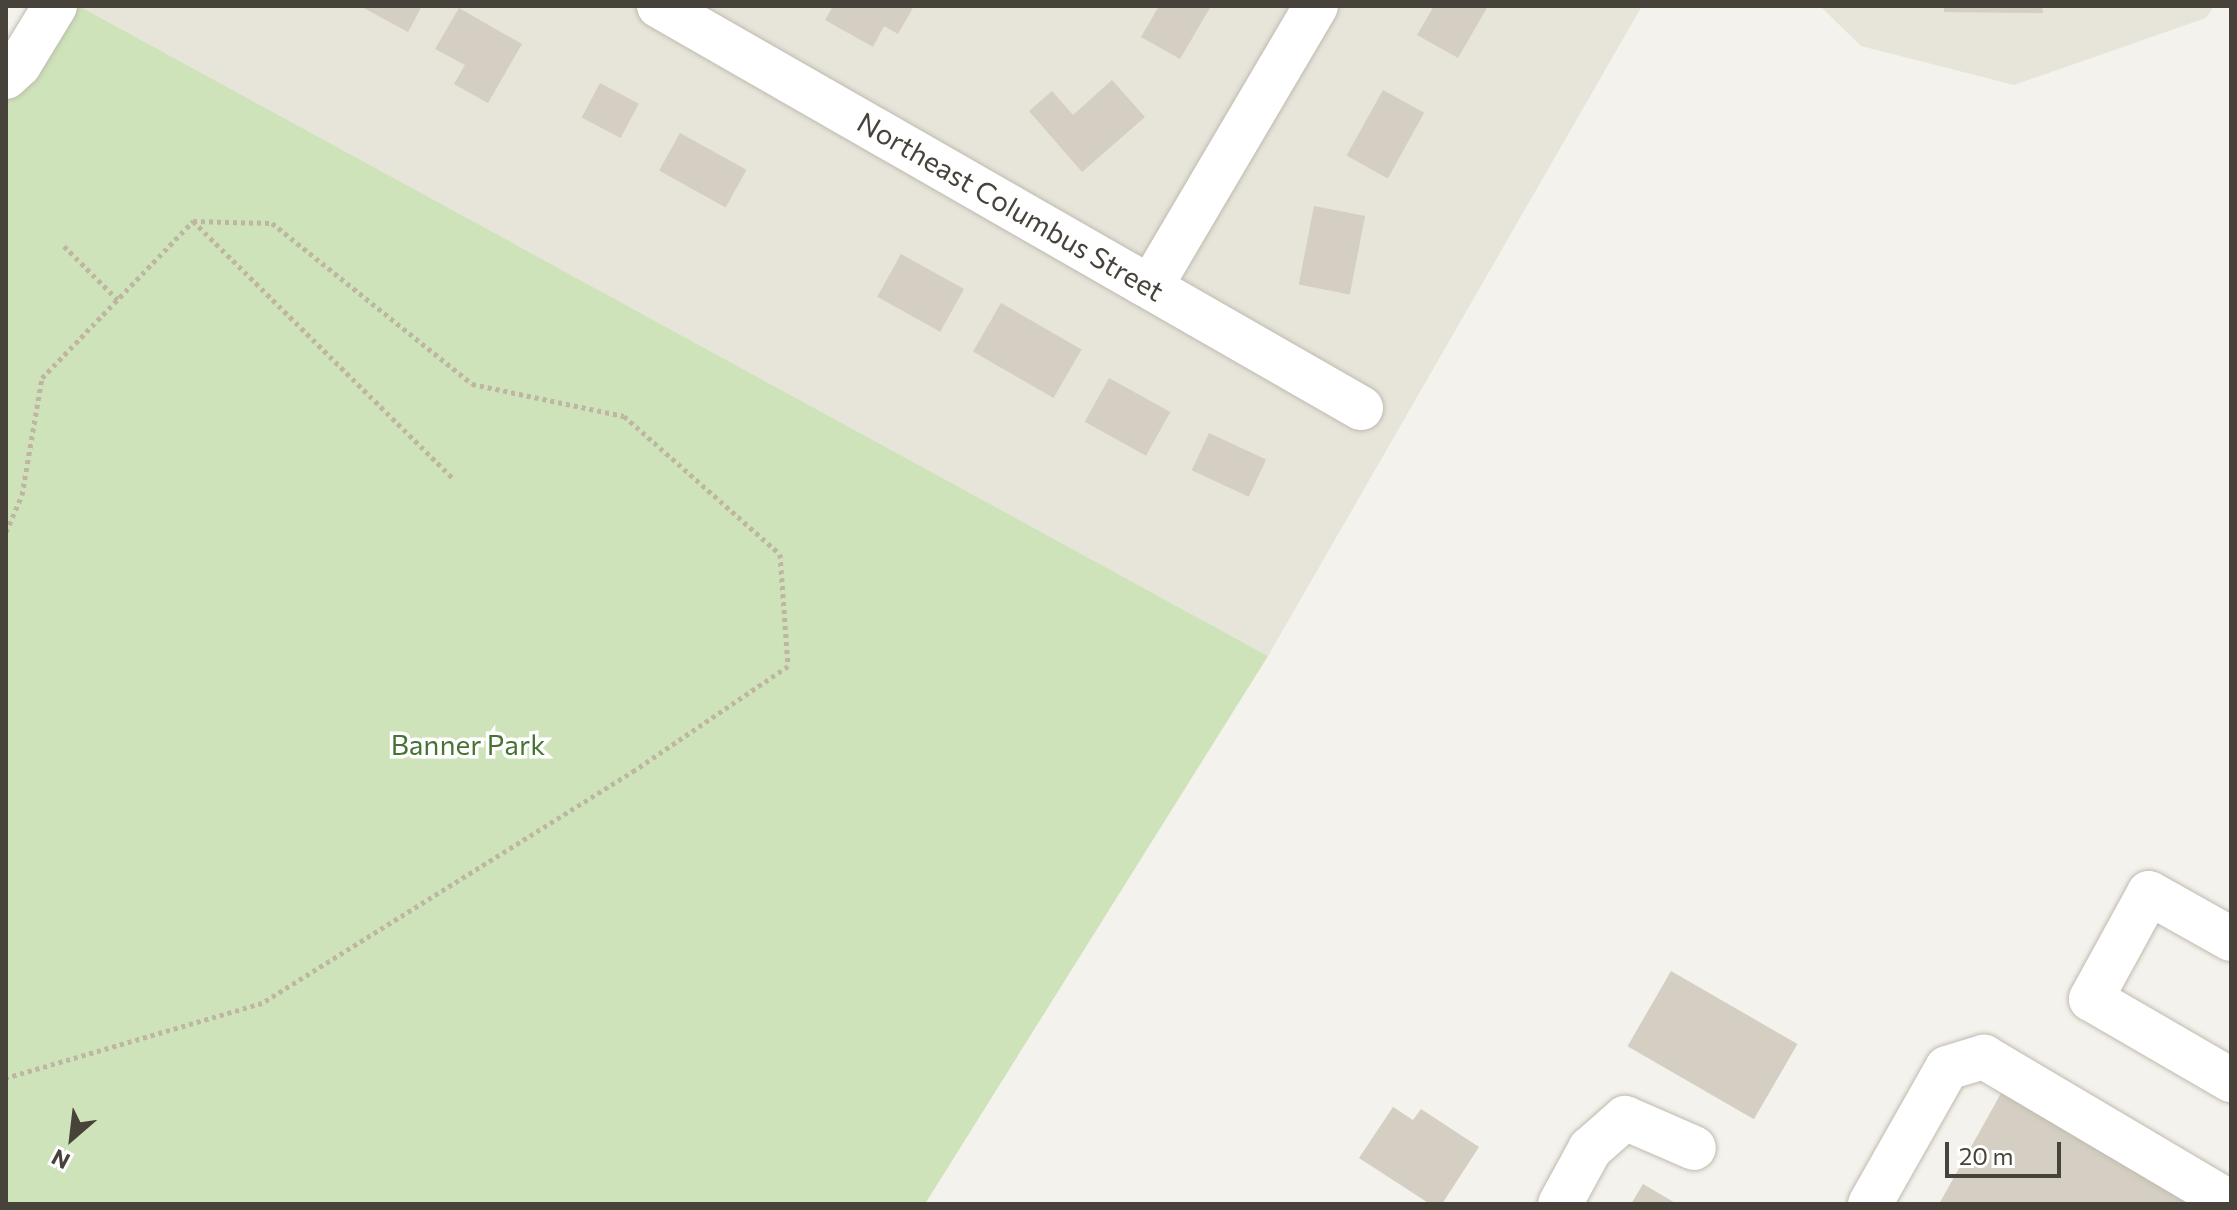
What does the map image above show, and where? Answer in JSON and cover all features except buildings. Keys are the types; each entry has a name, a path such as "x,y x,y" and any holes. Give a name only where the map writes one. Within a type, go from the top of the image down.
{"street":[{"path":"6,77 19,65 55,6"},
{"name":"Northeast Columbus Street","path":"659,6 706,18 1151,286 1361,408"},
{"path":"1151,286 1316,6"},
{"path":"2231,939 2149,893 2091,999 2231,1080"},
{"path":"1870,1204 1947,1068 1984,1057 2231,1203"},
{"path":"1560,1204 1590,1149 1625,1118 1694,1148"}],"path":[{"path":"193,221 453,478"},
{"path":"6,532 22,495 42,378 193,221 272,223 472,384 624,416 780,554 788,666 635,770 262,1003 6,1078"},
{"path":"64,246 118,300"}],"shaded area":[{"path":"79,6 1642,6 1268,656"},
{"path":"1820,6 2214,6 2206,18 2014,85 1861,46"}],"green space":[{"name":"Banner Park","path":"55,6 79,6 1268,656 925,1204 6,1204 6,77"}]}
